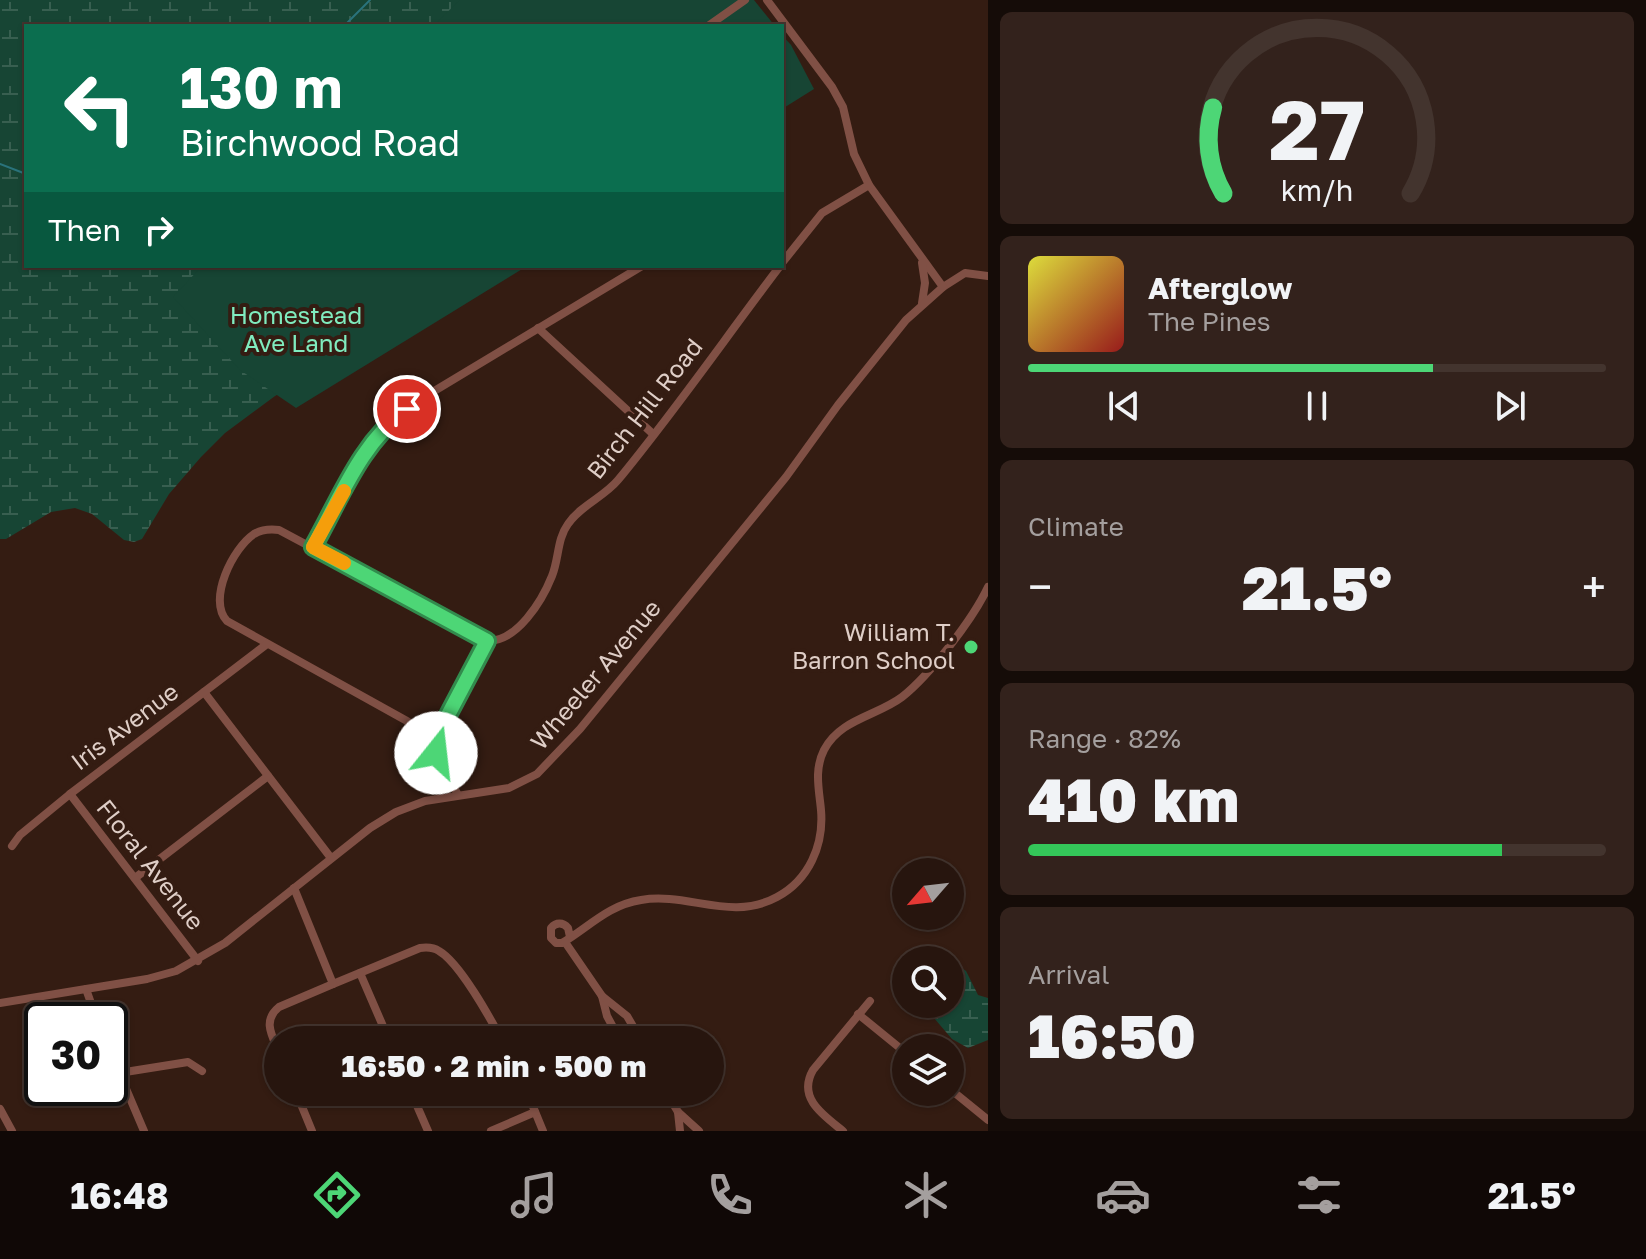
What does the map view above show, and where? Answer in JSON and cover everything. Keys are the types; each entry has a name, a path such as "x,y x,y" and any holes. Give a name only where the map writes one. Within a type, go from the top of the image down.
{"street":[{"path":"711,24 745,0"},
{"path":"767,0 832,87 843,107 854,154 869,185 943,287"},
{"name":"Birch Hill Road","path":"784,260 822,213 869,185"},
{"path":"920,258 925,283 922,303"},
{"path":"313,547 363,456 389,422 416,402 639,268"},
{"name":"Birch Hill Road","path":"487,641 505,639 515,631 538,601 552,575 561,537 568,523 610,489 778,268"},
{"name":"Wheeler Avenue","path":"0,1003 161,976 198,961 396,812 418,803 516,786 537,774 554,758 786,477 838,405 922,303 965,273 988,276"},
{"path":"538,328 653,434"},
{"path":"434,741 407,721 227,621 218,608 219,593 233,560 250,536 265,529 286,533 487,641 434,741 436,753 458,795"},
{"path":"612,1026 602,996 568,940 611,909 631,902 659,899 739,908 769,901 789,889 810,865 818,845 821,821 817,774 820,758 828,744 844,727 899,699 912,688 971,616 988,587"},
{"name":"Iris Avenue","path":"12,846 20,835 70,794 267,644"},
{"path":"204,692 331,858"},
{"path":"135,878 268,776"},
{"name":"Floral Avenue","path":"70,794 198,961"},
{"path":"294,888 333,984"},
{"path":"269,1026 273,1012 420,948 438,950 463,977 493,1026"},
{"path":"360,973 383,1026"},
{"path":"86,989 91,1002"},
{"path":"602,996 627,1016 633,1026"},
{"path":"843,1131 814,1105 808,1094 807,1081 870,1001"},
{"path":"858,1014 892,1042"},
{"path":"128,1072 188,1062 202,1071"},
{"path":"128,1094 144,1131"},
{"path":"964,1100 988,1120"},
{"path":"302,1106 312,1131"},
{"path":"417,1106 428,1131"},
{"path":"533,1106 543,1131"},
{"path":"674,1106 699,1131"},
{"path":"0,1109 12,1131"},
{"path":"491,1131 535,1112"},
{"path":"678,1112 680,1131"}],"green space":[{"path":"0,0 513,0 483,24 24,24 24,268 412,268 324,369 275,396 225,433 201,457 169,494 142,539 134,542 124,540 92,514 75,508 51,512 6,539 0,539"},
{"path":"460,0 754,0 773,24 435,24"},
{"path":"784,37 791,45 814,89 784,108"},
{"name":"Homestead Ave Land","path":"200,268 524,268 296,408 240,370 173,297"},
{"path":"964,970 978,995 988,998 988,1040 968,1048 964,1046 964,1034 948,1034 934,1018 964,1018"}],"waterway":[{"path":"346,24 370,0"},
{"path":"0,164 24,173"}],"slow traffic":[{"path":"344,491 313,547 344,563"}],"place":[{"name":"William T. Barron School","path":"971,647"}],"route":[{"path":"407,409 389,422 372,442 313,547 487,641 434,741 436,753"}]}
